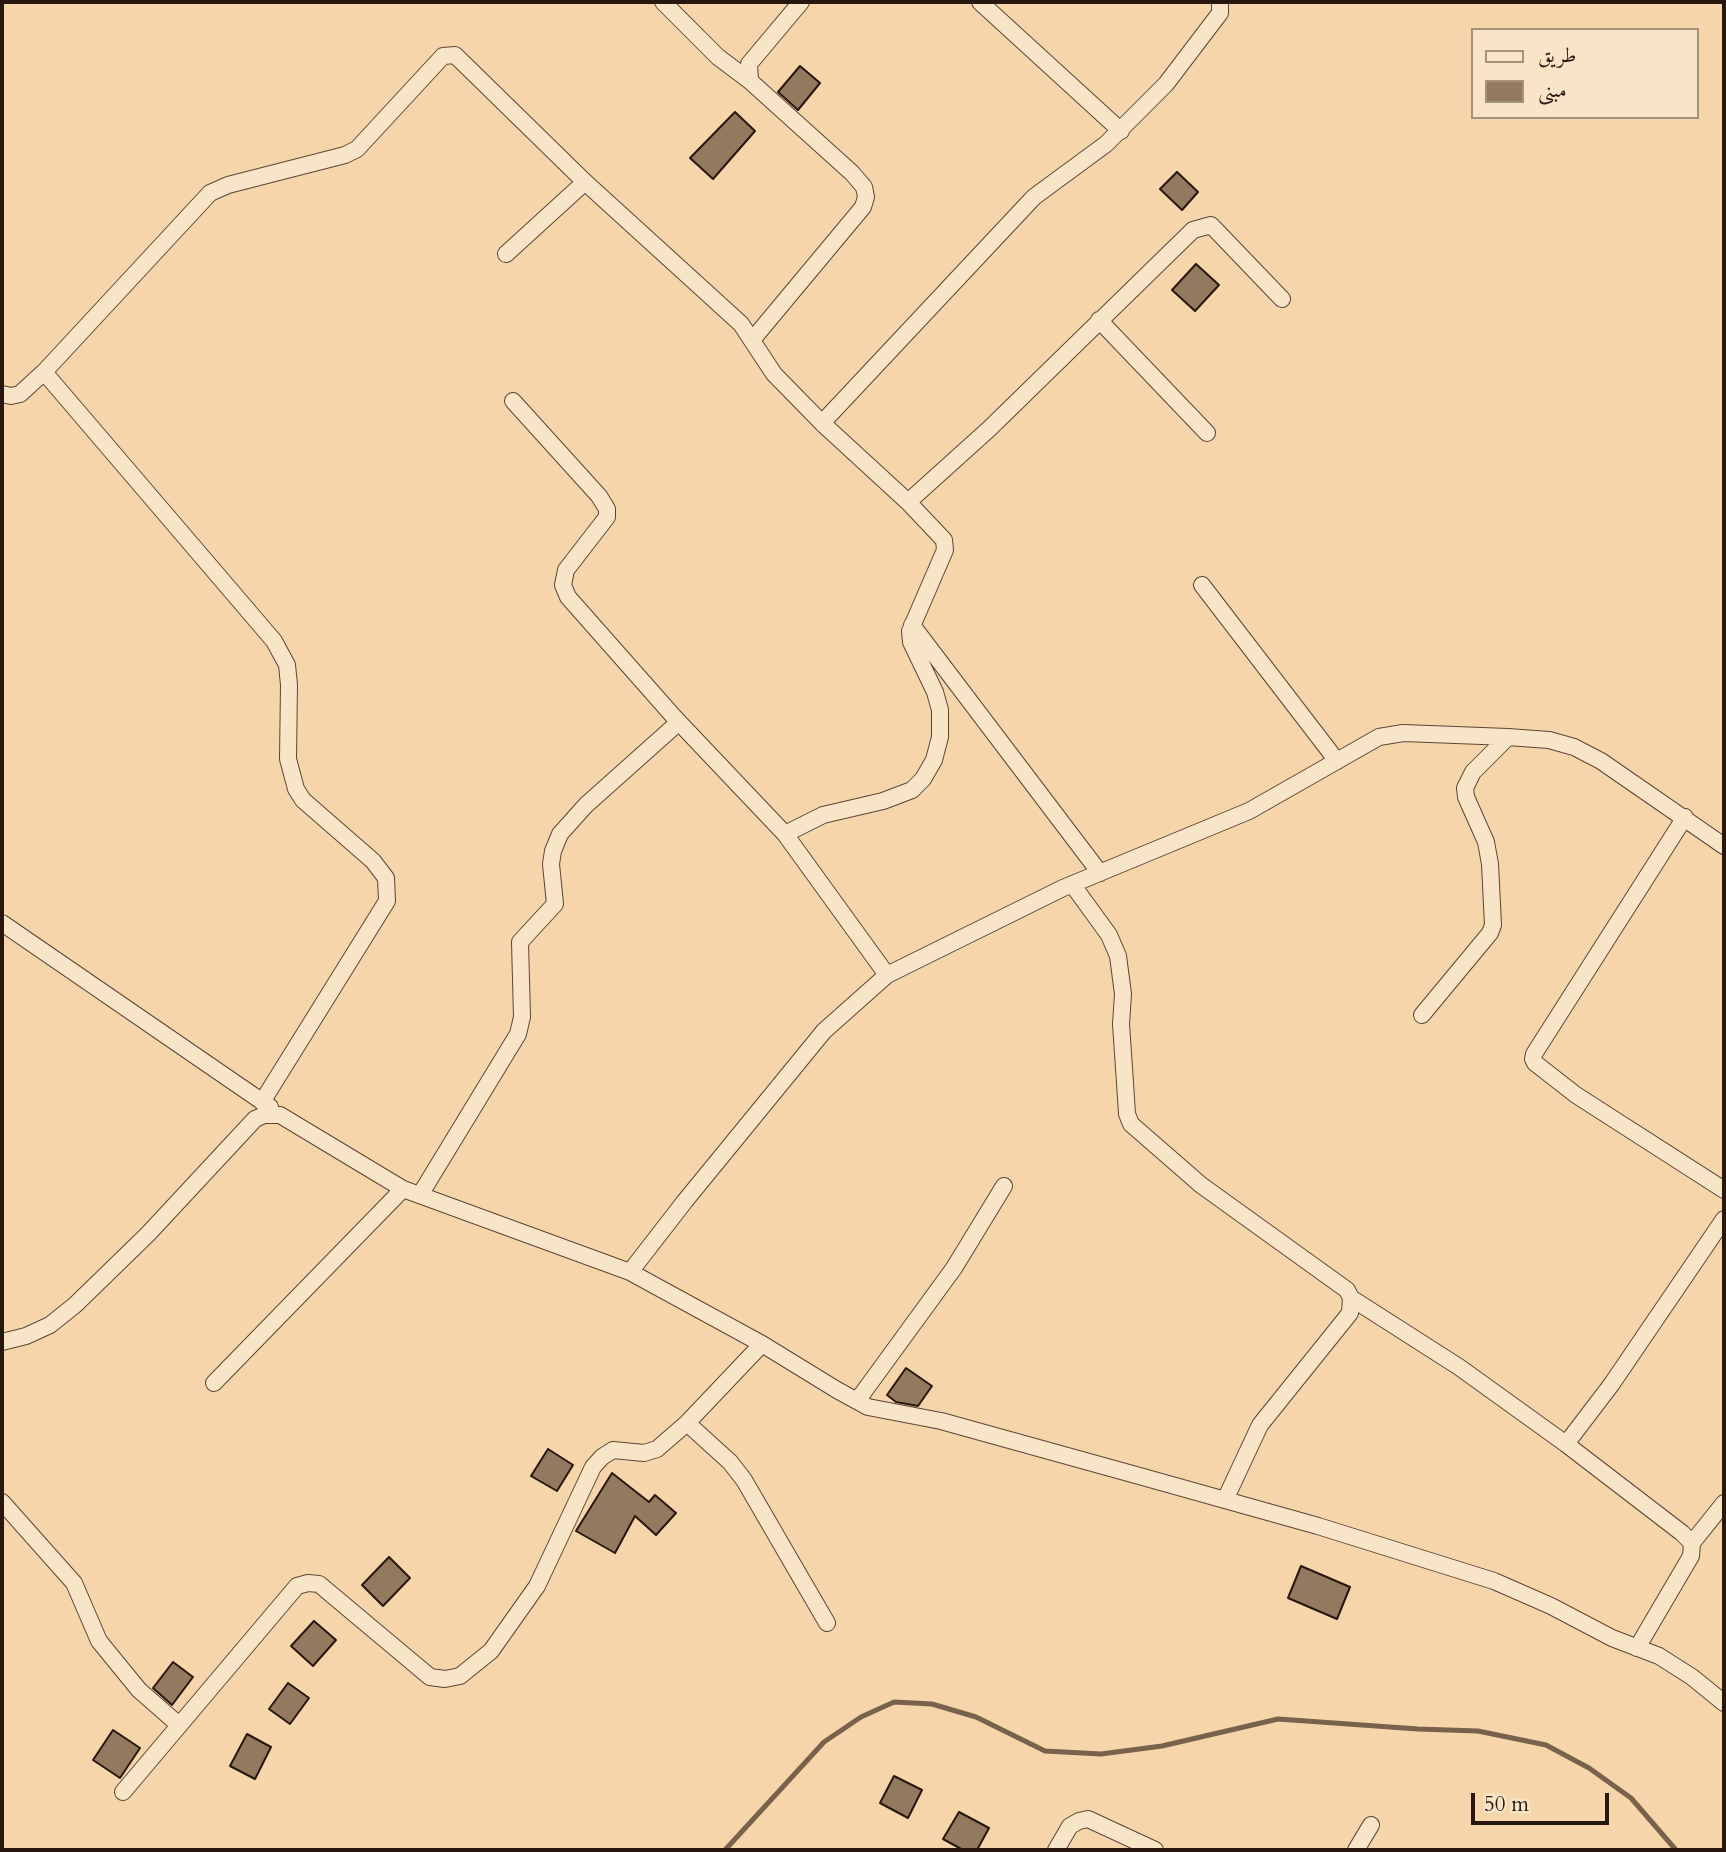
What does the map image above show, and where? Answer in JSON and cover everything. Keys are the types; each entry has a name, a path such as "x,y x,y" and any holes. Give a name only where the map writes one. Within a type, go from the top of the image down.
{"street":[{"path":"663,2 718,57 750,81 864,187 866,197 863,207 753,339"},
{"path":"750,81 749,64 801,2"},
{"path":"980,2 1121,131"},
{"path":"822,423 1034,197 1106,144 1166,84 1220,13 1220,2"},
{"path":"2,394 20,394 44,372 210,193 228,185 345,155 357,149 443,56 455,55 585,182 741,324 774,374 944,540 945,550 912,625 911,642 935,692 940,710 940,737 934,760 923,779 912,790 892,798 823,815 785,834"},
{"path":"506,254 585,182"},
{"path":"908,502 989,429 1193,230 1211,225 1282,299"},
{"path":"1099,320 1207,432"},
{"path":"44,372 274,641 287,666 288,759 296,789 303,800 373,862 386,878 387,901 262,1102"},
{"path":"513,401 599,496 607,509 607,517 566,570 563,585 568,597 679,722 785,834 887,975"},
{"path":"1202,585 1337,761"},
{"path":"912,625 1100,873"},
{"path":"421,1195 518,1034 522,1017 520,942 555,904 551,864 560,834 586,805 679,722"},
{"path":"630,1272 824,1031 887,975 1072,884 1249,811 1379,737 1392,733 1508,737 1549,740 1574,747 1601,761 1724,846"},
{"path":"1422,1015 1493,925 1490,864 1486,842 1465,789 1473,772 1508,737"},
{"path":"1685,817 1533,1059 1576,1096 1724,1191"},
{"path":"1072,884 1109,935 1118,956 1124,994 1121,1024 1131,1124 1201,1185 1347,1290 1351,1298 1350,1313 1260,1425 1225,1500"},
{"path":"2,923 280,1115 403,1189 630,1272 857,1401 882,1410 941,1421 1225,1500 1494,1581 1551,1606 1612,1638 1659,1656 1692,1676 1724,1703"},
{"path":"2,1342 26,1336 50,1325 75,1305 148,1234 255,1119 264,1115 280,1115"},
{"path":"857,1401 954,1268 1004,1186"},
{"path":"214,1383 403,1189"},
{"path":"1566,1444 1611,1385 1724,1219"},
{"path":"1351,1298 1459,1367 1566,1444 1692,1543"},
{"path":"123,1792 297,1586 319,1584 430,1677 445,1679 460,1676 491,1651 537,1587 593,1467 606,1452 613,1450 644,1453 657,1449 687,1423 762,1345"},
{"path":"687,1423 730,1462 744,1480 827,1623"},
{"path":"2,1502 74,1583 99,1641 139,1690 179,1725"},
{"path":"1637,1648 1691,1556 1692,1543 1724,1503"},
{"path":"1056,1850 1070,1826 1088,1819 1155,1850"},
{"path":"1356,1850 1371,1825"}],"building":[{"path":"800,66 820,83 798,110 778,92"},
{"path":"735,112 755,131 713,179 690,158"},
{"path":"1177,172 1198,192 1182,210 1160,189"},
{"path":"1196,264 1219,285 1195,311 1172,290"},
{"path":"906,1368 932,1386 918,1406 896,1402 887,1395"},
{"path":"548,1449 573,1465 557,1491 531,1476"},
{"path":"612,1473 649,1502 655,1495 676,1513 656,1535 635,1516 615,1553 576,1531"},
{"path":"389,1557 410,1578 383,1606 362,1585"},
{"path":"1301,1566 1350,1587 1337,1619 1288,1598"},
{"path":"314,1621 336,1640 313,1666 291,1646"},
{"path":"173,1662 193,1677 172,1705 153,1688"},
{"path":"288,1683 309,1698 290,1724 269,1709"},
{"path":"113,1730 140,1748 120,1778 93,1760"},
{"path":"247,1734 271,1747 255,1779 230,1766"},
{"path":"894,1776 922,1790 908,1818 880,1803"},
{"path":"959,1812 989,1828 977,1850 963,1850 943,1839"}],"waterway":[{"path":"725,1850 824,1742 861,1717 894,1702 932,1704 976,1717 1045,1751 1101,1754 1162,1746 1278,1719 1478,1731 1546,1745 1589,1768 1631,1798 1676,1850"}]}
